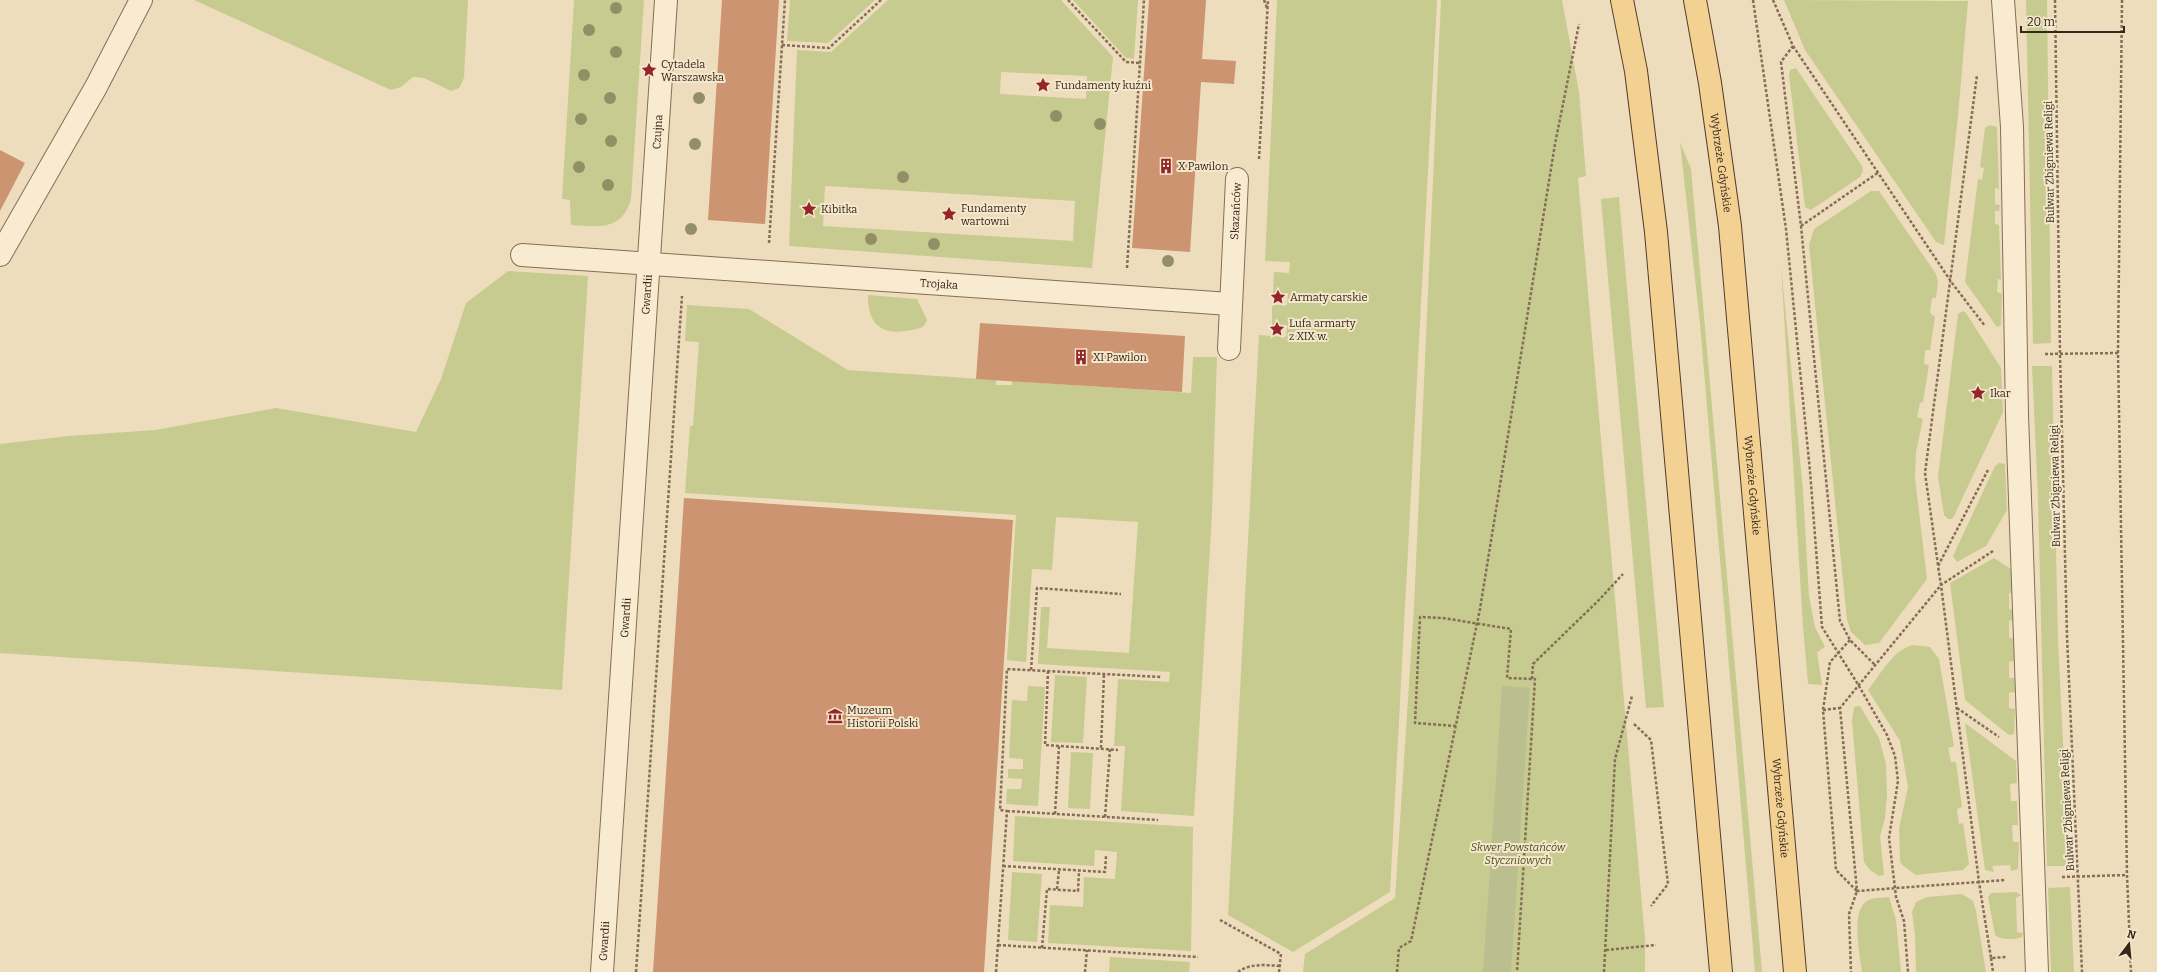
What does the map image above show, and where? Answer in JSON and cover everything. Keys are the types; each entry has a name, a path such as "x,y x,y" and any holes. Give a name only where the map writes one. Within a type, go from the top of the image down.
{"main road":[{"path":"1622,0 1636,71 1656,232 1721,972"},
{"name":"Wybrzeże Gdyńskie","path":"1695,0 1710,83 1730,226 1795,972"}],"street":[{"path":"0,255 96,87 141,0"},
{"name":"Czujna","path":"649,264 666,0"},
{"path":"2003,0 2012,127 2022,533 2037,964"},
{"name":"Skazańców","path":"1229,350 1237,179"},
{"name":"Trojaka","path":"522,255 1230,304"},
{"name":"Gwardii","path":"602,972 649,264"}],"path":[{"path":"768,251 785,0"},
{"path":"782,45 829,48 881,0"},
{"path":"1068,0 1126,62 1140,63"},
{"path":"1126,268 1144,0"},
{"path":"1264,0 1267,10"},
{"name":"Skazańców","path":"1237,179 1258,181 1268,0"},
{"path":"1753,0 1786,229 1809,464 1822,627 1859,686 1887,735 1895,756 1898,781 1889,838 1894,888 1904,921 1908,972"},
{"path":"1773,0 1793,46 1879,172 1952,283 1989,332"},
{"name":"Bulwar Zbigniewa Religi","path":"2055,0 2060,354 2067,636 2082,972"},
{"path":"2122,0 2118,353 2127,875 2131,972"},
{"path":"1397,972 1399,948 1411,941 1477,624 1555,144 1579,24"},
{"path":"1793,46 1781,62 1801,226 1840,621 1850,640 1875,665"},
{"path":"1978,70 1952,283 1925,473 1941,585 1979,882 1993,972"},
{"path":"1801,226 1879,172"},
{"path":"636,972 683,291"},
{"path":"2017,355 2118,353"},
{"path":"1938,566 1992,463"},
{"path":"1823,710 1840,708 1941,585 2022,533"},
{"path":"1532,679 1533,664 1598,601 1622,574"},
{"path":"1031,670 1037,588 1121,594"},
{"path":"1456,726 1415,723 1420,617 1443,618 1511,629 1507,678 1535,679 1516,972"},
{"path":"1850,640 1830,662 1823,710 1836,870 1857,890 2034,878 2127,875"},
{"path":"1158,820 1000,810 1007,669 1162,677"},
{"path":"1048,671 1045,745 1118,750"},
{"path":"1101,748 1104,674"},
{"path":"1604,972 1615,759 1632,696"},
{"path":"1840,708 1857,890 1849,914 1852,972"},
{"path":"1957,708 2029,759"},
{"path":"1634,724 1651,740 1668,884 1651,906"},
{"path":"1054,814 1059,746"},
{"path":"1105,817 1110,749"},
{"path":"996,972 1007,811"},
{"path":"1003,866 1105,872 1106,856"},
{"path":"1057,890 1059,870"},
{"path":"1042,948 1047,889 1078,891 1080,871"},
{"path":"1220,920 1281,954 1279,972"},
{"path":"998,945 1198,957"},
{"path":"1606,950 1656,946"},
{"path":"1085,972 1087,950"},
{"path":"1991,958 2037,964"},
{"path":"1238,972 1243,968 1260,964 1280,966"}],"green space":[{"path":"194,0 468,0 464,78 459,88 451,91 424,78 413,77 401,87 391,90"},
{"path":"574,0 644,0 631,199 622,217 608,225 571,225 570,200 562,199"},
{"path":"790,0 875,0 828,43 787,41"},
{"path":"888,0 1061,0 1113,57 1092,268 789,246 797,50 831,52","holes":["1001,72 1087,76 1086,99 1000,94","825,186 1075,201 1073,241 823,226"]},
{"path":"1073,0 1138,0 1134,59 1126,58"},
{"path":"1277,0 1437,0 1390,892 1293,952 1228,915 1259,335 1286,337 1287,326 1272,325 1272,305 1287,305 1288,294 1273,293 1274,272 1289,273 1290,262 1265,261"},
{"name":"Skwer Powstańców Styczniowych","path":"1441,0 1562,0 1579,92 1586,176 1578,178 1645,939 1645,972 1303,972 1305,954 1395,898 1414,607"},
{"path":"1784,0 1968,1 1958,116 1944,245 1936,242 1805,50"},
{"path":"2026,0 2047,0 2051,343 2033,344"},
{"path":"1796,68 1862,166 1863,171 1860,177 1811,210 1805,207 1789,75 1790,70"},
{"path":"1989,125 1997,127 1999,189 1995,188 1995,204 2000,205 1999,211 1995,211 1995,224 1999,225 2001,280 1998,279 1997,292 2002,294 2001,325 1997,327 1965,282 1978,179 1982,180 1984,168 1980,167 1985,128"},
{"path":"1680,142 1691,169 1762,972 1755,972 1700,324"},
{"path":"1871,191 1879,191 1936,274 1938,282 1936,298 1932,298 1930,313 1935,317 1930,350 1925,350 1924,364 1929,365 1923,402 1920,403 1917,417 1923,419 1916,452 1915,478 1927,579 1879,643 1865,645 1851,632 1847,620 1809,245 1814,229"},
{"path":"1619,197 1664,707 1646,708 1601,199"},
{"path":"1781,266 1803,490 1809,596 1815,627 1825,647 1817,652 1822,685 1808,684 1803,626"},
{"path":"508,271 588,276 562,690 0,653 0,444 69,436 155,430 276,408 416,432 441,379 466,303"},
{"path":"868,295 917,299 927,320 923,327 912,330 901,332 884,329 877,324 872,317 869,308"},
{"path":"687,305 749,309 848,370 996,380 996,385 1012,385 1012,381 1191,393 1193,357 1217,357 1212,514 1194,816 1121,811 1125,746 1114,746 1118,679 1169,682 1170,672 1038,664 1041,607 1050,607 1047,648 1129,653 1138,522 1056,517 1052,570 1032,569 1026,662 1007,660 1016,515 685,493 690,426 693,426 699,342 685,341"},
{"path":"1963,311 1966,313 2001,368 2003,412 1954,516 1952,519 1948,519 1944,515 1938,477 1958,314"},
{"path":"2032,366 2052,366 2058,640 2069,866 2047,866 2038,498"},
{"path":"1999,463 2005,464 2007,510 1986,546 1957,562 1953,556 1995,466"},
{"path":"1994,558 2014,571 2014,592 2009,593 2009,609 2014,610 2014,621 2009,620 2009,638 2014,638 2014,661 2009,662 2009,678 2015,678 2015,692 2009,693 2009,708 2015,709 2014,734 2009,735 1965,700 1950,583"},
{"path":"1914,645 1930,647 1939,659 1954,746 1948,748 1951,762 1956,762 1962,807 1957,809 1959,824 1963,823 1969,864 1963,870 1916,875 1902,865 1900,860 1899,828 1908,787 1900,741 1868,690 1894,656 1907,647"},
{"path":"1055,675 1087,677 1083,743 1051,742"},
{"path":"1028,686 1045,687 1038,806 1006,804 1007,789 1021,789 1022,779 1008,778 1008,769 1023,769 1023,759 1009,758 1012,700 1027,701"},
{"path":"1502,686 1530,688 1511,972 1483,972"},
{"path":"1860,706 1879,738 1886,764 1887,795 1885,819 1880,836 1884,875 1879,876 1870,870 1864,862 1852,721 1854,707"},
{"path":"1965,723 2016,761 2017,783 2010,784 2011,801 2017,801 2018,825 2012,825 2013,842 2019,842 2018,869 2011,871 2010,865 1992,866 1994,872 1985,870"},
{"path":"1071,752 1093,753 1090,809 1068,808"},
{"path":"1015,816 1193,827 1191,951 1048,943 1050,905 1083,907 1084,877 1115,879 1117,852 1095,850 1094,866 1013,861"},
{"path":"1012,872 1042,874 1037,942 1008,940"},
{"path":"2070,887 2074,972 2051,972 2048,888"},
{"path":"2016,892 2021,895 2016,898 2017,932 2023,933 2022,937 2004,939 1997,937 1995,935 1988,897 1991,893"},
{"path":"1962,894 1973,901 1986,972 1916,972 1915,935 1912,912 1916,902 1927,897"},
{"path":"1889,897 1896,920 1901,972 1862,972 1857,934 1859,914 1867,901 1875,898"},
{"path":"1110,957 1190,962 1189,972 1109,972"}],"building":[{"path":"722,0 779,0 765,224 708,220"},
{"name":"X Pawilon","path":"1149,0 1206,0 1202,59 1236,61 1234,84 1201,82 1190,252 1132,248"},
{"path":"0,150 25,163 0,211"},
{"name":"XI Pawilon","path":"980,323 1185,336 1182,392 976,379"},
{"name":"Muzeum Historii Polski","path":"684,498 1013,520 984,972 653,972"}],"place":[{"name":"Cytadela Warszawska","path":"649,70"},
{"name":"Fundamenty kuźni","path":"1043,85"},
{"name":"X Pawilon","path":"1166,166"},
{"name":"Kibitka","path":"809,209"},
{"name":"Fundamenty wartowni","path":"949,214"},
{"name":"Armaty carskie","path":"1278,297"},
{"name":"Lufa armarty z XIX w.","path":"1277,329"},
{"name":"XI Pawilon","path":"1081,357"},
{"name":"Ikar","path":"1978,393"},
{"name":"Muzeum Historii Polski","path":"835,716"}]}
